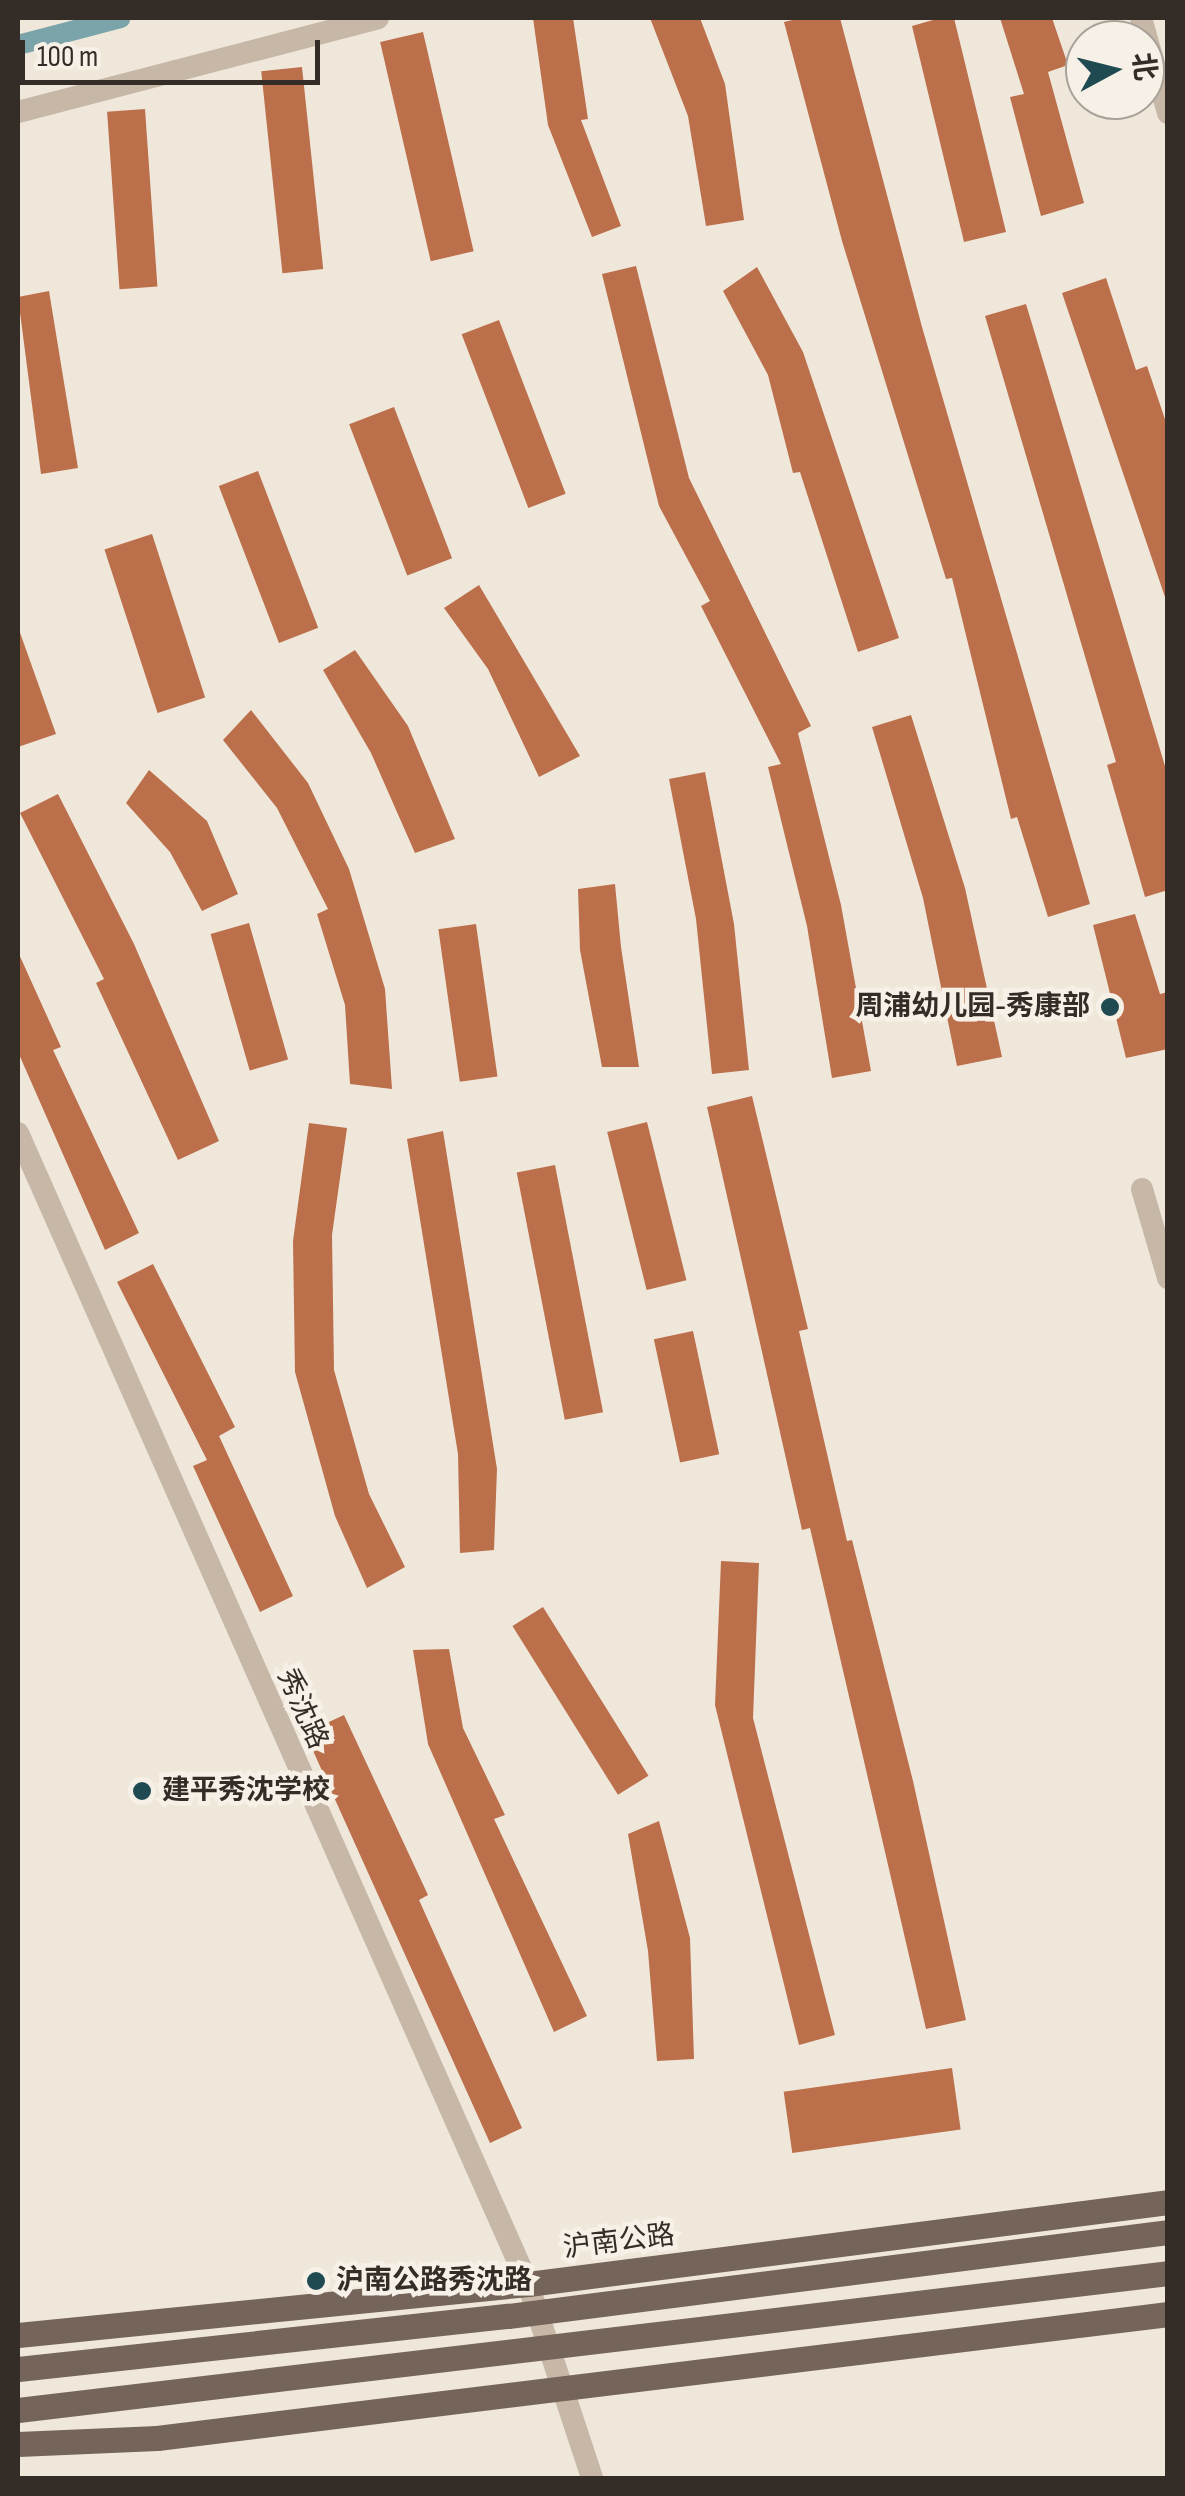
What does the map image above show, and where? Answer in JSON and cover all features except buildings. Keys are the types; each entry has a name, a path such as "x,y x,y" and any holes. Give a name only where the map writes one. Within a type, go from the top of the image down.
{"main road":[{"name":"沪南公路","path":"18,2335 528,2284 1168,2202"},
{"path":"18,2369 527,2314 1168,2232"},
{"path":"18,2410 1168,2273"},
{"path":"18,2444 157,2438 566,2391 1168,2314"}],"street":[{"path":"18,112 378,18"},
{"path":"1141,18 1168,112"},
{"name":"秀沈路","path":"18,1133 528,2284 592,2478"},
{"path":"1142,1190 1168,1278"}],"waterway":[{"path":"18,45 121,18"}],"place":[{"name":"周浦幼儿园-秀康部","path":"1110,1007"},
{"name":"建平秀沈学校","path":"142,1791"},
{"name":"沪南公路秀沈路","path":"316,2281"}]}
